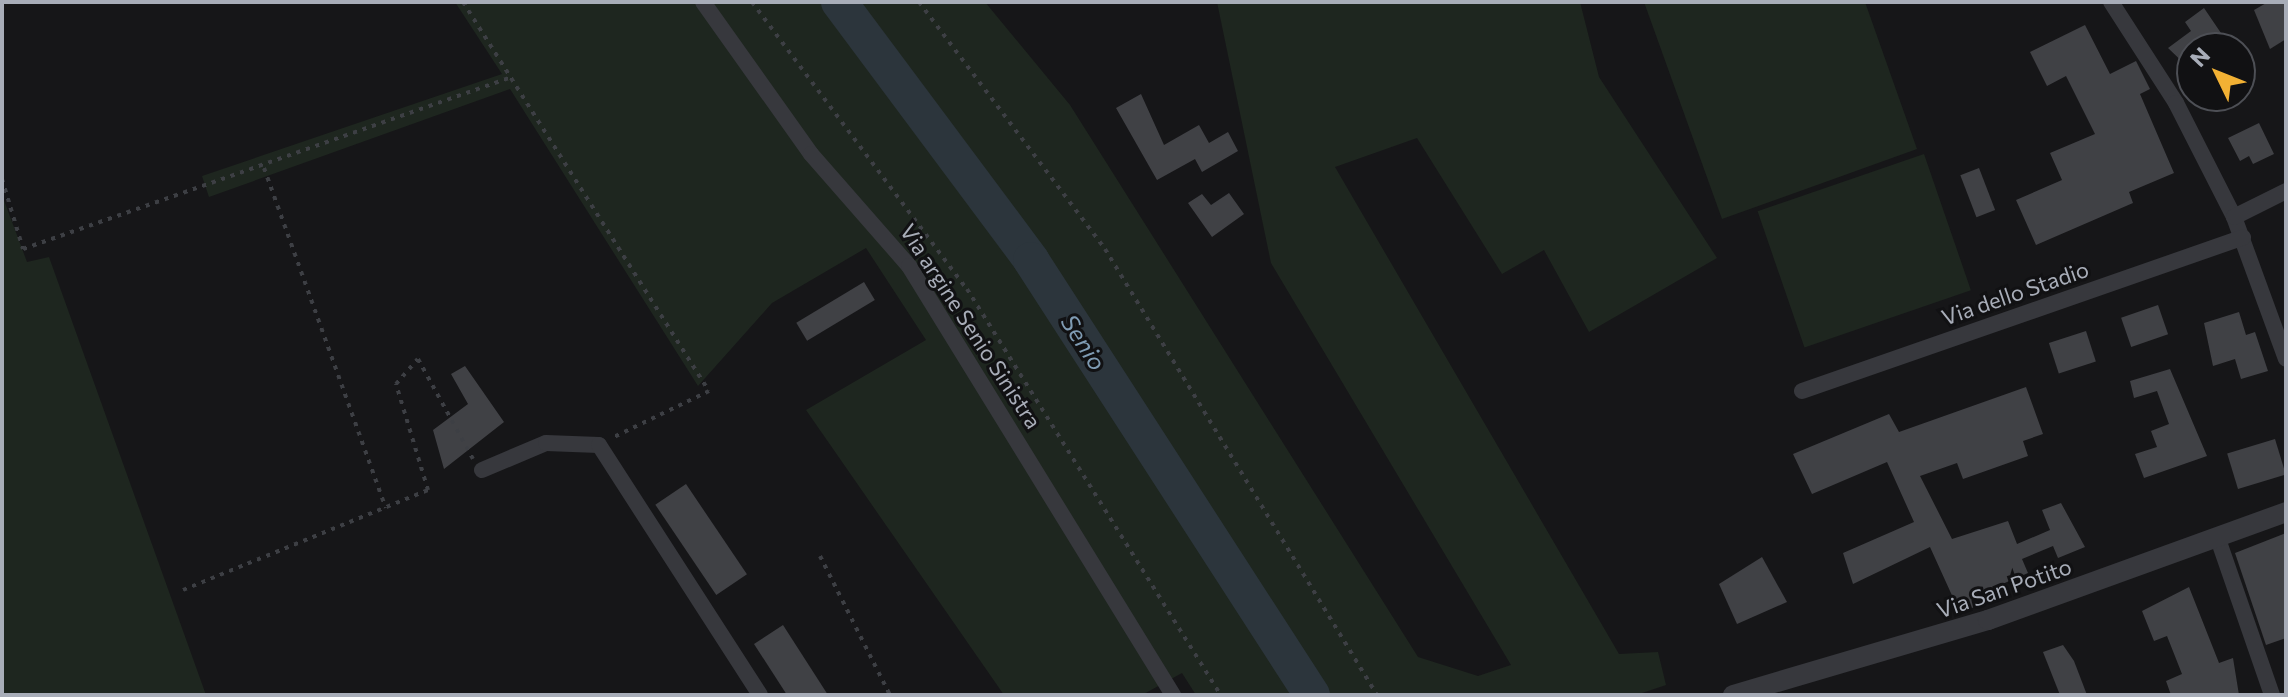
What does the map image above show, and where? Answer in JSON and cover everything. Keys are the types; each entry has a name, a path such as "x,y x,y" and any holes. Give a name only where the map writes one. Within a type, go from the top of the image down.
{"street":[{"name":"Via argine Senio Sinistra","path":"703,2 811,154 909,266 1173,695"},
{"path":"2111,2 2176,103 2234,217 2286,359"},
{"path":"2234,217 2286,191"},
{"name":"Via dello Stadio","path":"1802,391 2243,237"},
{"path":"482,470 546,443 599,445 760,695"},
{"name":"Via San Potito","path":"1733,695 1988,620 2286,512"},
{"path":"2218,539 2272,695"}],"path":[{"path":"463,2 709,391 599,445"},
{"path":"752,2 967,289 1221,695"},
{"path":"919,2 1105,249 1377,695"},
{"path":"2,179 23,249 264,168 512,77"},
{"path":"264,168 386,508"},
{"path":"183,590 428,490 396,384 418,359 459,444 482,470"},
{"path":"820,556 890,695"}],"shaded area":[{"path":"455,2 985,2 1070,105 1418,657 1478,676 1511,665 1271,263 1217,2 1580,2 1599,77 1717,258 1589,332 1544,250 1502,274 1417,138 1335,167 1619,654 1658,652 1666,685 1636,695 1196,695 1182,673 1142,695 1004,695 806,410 926,340 866,248 772,303 698,386 510,89 209,197 202,176 502,74"},
{"path":"1644,2 1865,2 1917,149 1722,219"},
{"path":"1924,154 1971,290 1804,347 1758,211"},
{"path":"2,195 27,262 49,257 206,695 2,695"}],"building":[{"path":"2268,2 2286,2 2286,39 2270,49 2254,10"},
{"path":"2204,8 2220,32 2190,32 2185,22"},
{"path":"2085,25 2110,74 2136,61 2150,89 2140,94 2174,173 2129,192 2133,203 2036,245 2016,200 2062,180 2050,153 2095,134 2066,76 2047,86 2030,52"},
{"path":"2176,42 2176,56 2168,48"},
{"path":"1141,94 1164,145 1199,125 1209,143 1228,132 1238,151 1202,172 1195,159 1157,180 1116,108"},
{"path":"2259,123 2274,154 2253,164 2249,156 2240,161 2228,138"},
{"path":"1979,168 1995,210 1976,217 1960,175"},
{"path":"1229,193 1244,214 1212,237 1188,203 1202,194 1211,205"},
{"path":"864,282 875,300 807,341 796,323"},
{"path":"2158,305 2168,334 2131,347 2121,318"},
{"path":"2239,312 2246,335 2255,332 2268,371 2241,379 2235,359 2213,366 2204,323"},
{"path":"2086,331 2096,361 2059,373 2049,343"},
{"path":"465,366 504,422 444,469 433,430 468,404 451,374"},
{"path":"2170,369 2207,456 2144,478 2135,454 2157,447 2151,431 2169,424 2157,391 2134,398 2130,381"},
{"path":"2026,387 2043,434 2023,441 2028,456 1963,479 1957,463 1920,476 1952,539 2008,521 2017,544 2050,530 2042,510 2061,503 2085,547 2058,558 2053,546 2022,559 2028,573 1979,594 1984,603 1960,613 1930,547 1853,584 1843,553 1914,522 1887,462 1812,494 1793,454 1889,414 1899,432"},
{"path":"2275,439 2286,474 2238,489 2227,454"},
{"path":"686,484 747,574 716,595 655,505"},
{"path":"2286,533 2286,638 2266,645 2235,553"},
{"path":"1762,557 1787,602 1737,624 1719,584"},
{"path":"2189,587 2219,663 2233,658 2239,695 2171,695 2166,681 2182,674 2167,636 2154,641 2142,611"},
{"path":"783,625 828,695 787,695 754,644"},
{"path":"2063,645 2074,661 2087,695 2060,695 2043,652"}],"waterway":[{"name":"Senio","path":"839,2 1031,260 1312,695"}]}
